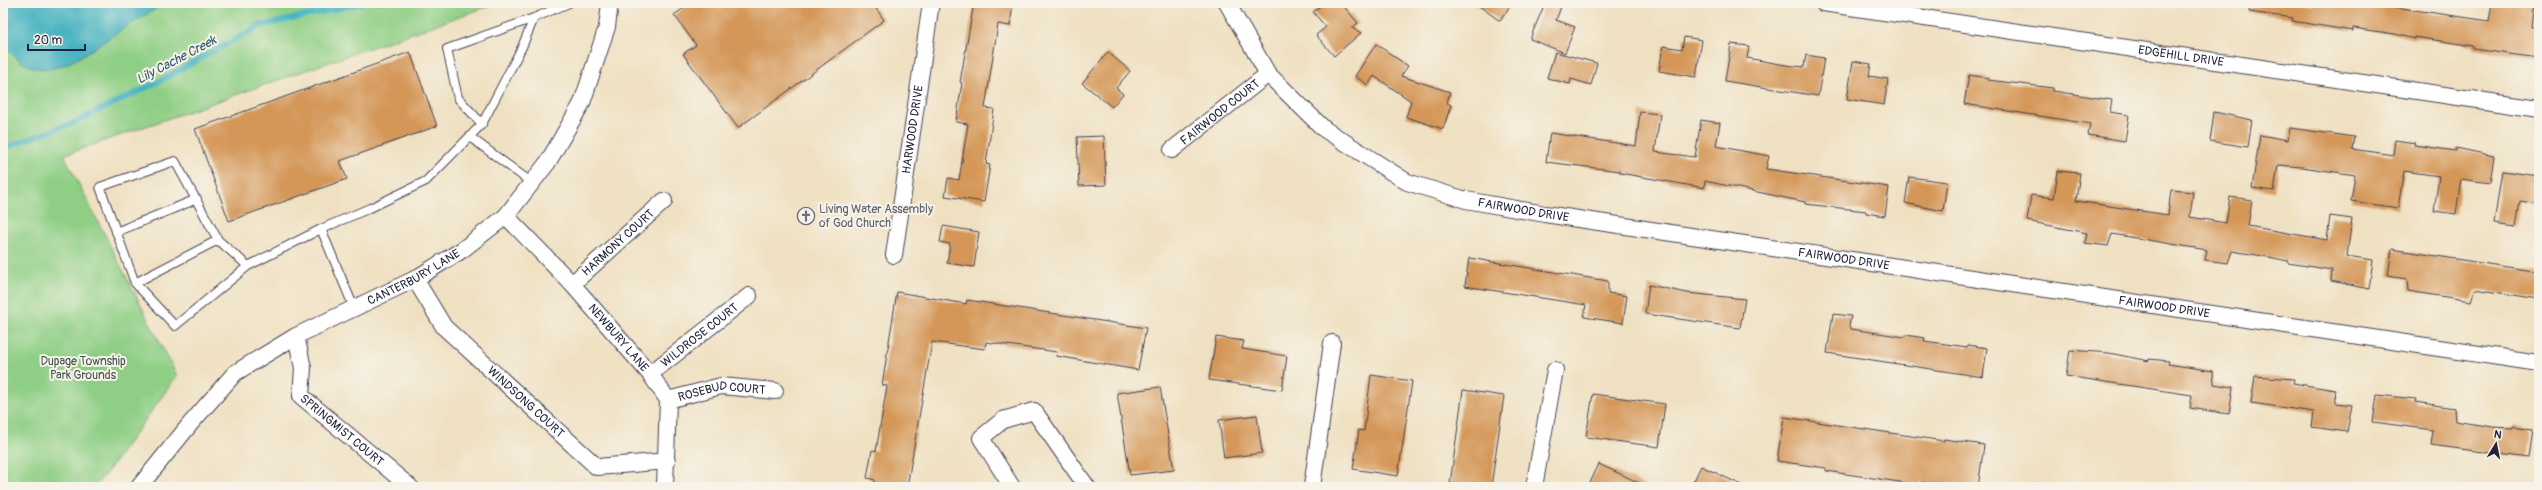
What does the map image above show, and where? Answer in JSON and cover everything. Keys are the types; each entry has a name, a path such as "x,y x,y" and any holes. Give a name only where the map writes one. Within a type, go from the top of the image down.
{"street":[{"name":"CANTERBURY LANE","path":"140,487 191,423 235,374 296,336 415,279 462,250 506,216 548,162 582,103 607,27 610,3"},
{"name":"HARWOOD DRIVE","path":"894,255 931,3"},
{"name":"FAIRWOOD DRIVE","path":"1227,3 1268,74 1324,129 1407,182 1466,200 1545,214 2539,363"},
{"name":"EDGEHILL DRIVE","path":"1823,3 2539,109"},
{"name":"FAIRWOOD COURT","path":"1172,150 1268,74"},
{"name":"HARMONY COURT","path":"572,284 664,201"},
{"name":"NEWBURY LANE","path":"506,216 572,284 650,374 668,400"},
{"name":"WINDSONG COURT","path":"415,279 444,327 597,467 667,461"},
{"name":"WILDROSE COURT","path":"650,374 749,296"},
{"name":"SPRINGMIST COURT","path":"296,336 303,368 301,396 410,487"},
{"path":"1312,487 1332,343"},
{"path":"1534,487 1555,370"},
{"name":"ROSEBUD COURT","path":"668,400 721,386 776,391"},
{"path":"665,487 668,400"},
{"path":"1012,487 981,438 1003,420 1034,411 1087,487"}],"lane":[{"path":"482,124 458,98 447,48 534,18 569,3"},
{"path":"248,266 218,240 175,161 100,187 136,283 175,326 248,266 321,229 370,208 426,181 482,124 522,47 534,18"},
{"path":"470,137 532,183"},
{"path":"116,232 197,199"},
{"path":"321,229 354,308"},
{"path":"136,283 218,240"}],"green space":[{"name":"Dupage Township Park Grounds","path":"3,3 498,3 64,155 177,376 108,471 94,487 3,487"}],"water":[{"path":"3,3 164,3 89,52 60,66 45,69 31,67 17,58 3,43"}],"building":[{"path":"691,3 872,3 884,20 738,128 683,54 696,45 674,15"},
{"path":"974,3 1013,3 1010,26 998,24 985,108 994,109 986,164 990,165 984,202 945,196 948,178 959,180 968,124 956,122 962,83 960,82"},
{"path":"1324,3 1341,3 1358,23 1352,28 1361,33 1334,56 1316,35 1326,27 1313,12"},
{"path":"1475,3 1512,3 1500,21"},
{"path":"1545,3 1561,7 1556,20 1575,27 1565,53 1530,39"},
{"path":"2250,3 2367,3 2489,21 2492,3 2534,3 2531,27 2539,28 2539,58 2473,49 2473,46 2414,37 2414,39 2395,34 2353,28 2353,31 2292,21 2293,18 2249,12"},
{"path":"1684,37 1702,40 1696,77 1659,71 1663,46 1682,49"},
{"path":"1376,44 1408,66 1401,76 1450,92 1447,103 1451,105 1443,129 1406,117 1411,101 1374,76 1368,85 1355,76"},
{"path":"1731,44 1749,46 1747,58 1785,65 1804,67 1806,55 1824,58 1818,96 1725,81"},
{"path":"410,52 437,126 340,161 347,179 229,221 195,129"},
{"path":"1108,52 1130,71 1116,88 1123,94 1112,107 1082,83"},
{"path":"1555,52 1597,63 1591,85 1571,79 1570,84 1547,78"},
{"path":"1853,61 1871,64 1869,76 1888,79 1884,105 1847,99"},
{"path":"1969,75 1988,78 1988,80 2053,88 2053,91 2112,100 2110,112 2129,115 2125,141 2088,135 2090,124 1964,104"},
{"path":"1640,112 1660,114 1655,152 1695,157 1701,120 1720,123 1716,146 1769,156 1766,169 1889,187 1885,216 1866,213 1866,211 1805,204 1805,202 1705,181 1704,188 1620,173 1620,171 1546,162 1550,133 1636,146"},
{"path":"2214,112 2252,120 2248,147 2210,141"},
{"path":"2290,128 2354,137 2352,149 2393,155 2395,140 2415,143 2414,145 2456,151 2456,148 2494,156 2490,183 2461,179 2456,214 2434,211 2439,176 2404,171 2398,208 2351,201 2355,175 2302,167 2278,165 2274,191 2252,188 2260,135 2288,140"},
{"path":"1104,136 1106,185 1079,186 1077,137"},
{"path":"2058,171 2080,173 2076,201 2168,215 2171,190 2193,192 2190,217 2226,223 2230,197 2252,200 2248,226 2327,240 2330,216 2352,219 2347,256 2373,260 2369,289 2331,281 2332,270 2288,263 2288,261 2269,257 2232,251 2228,263 2205,260 2207,250 2112,234 2108,246 2085,243 2087,233 2027,221 2031,195 2054,198"},
{"path":"2502,171 2539,176 2539,204 2520,201 2516,227 2494,224"},
{"path":"1909,177 1947,182 1943,211 1905,203"},
{"path":"943,226 979,232 974,267 947,263 950,244 940,242"},
{"path":"2392,249 2539,272 2539,299 2475,289 2471,301 2408,291 2407,279 2388,276"},
{"path":"1469,258 1608,281 1608,293 1627,296 1623,323 1584,317 1586,305 1465,286"},
{"path":"1649,285 1687,293 1745,299 1740,328 1645,314"},
{"path":"897,292 966,304 967,300 1146,328 1138,370 1056,356 1057,352 986,342 985,349 932,342 907,487 874,487 875,480 867,478 872,450 876,451 887,386 882,385"},
{"path":"1833,314 1851,316 1849,326 1851,329 1905,337 1905,335 1925,338 1924,341 1967,347 1968,345 1987,348 1983,377 1827,353"},
{"path":"1216,337 1244,341 1242,349 1287,356 1282,390 1209,380"},
{"path":"2070,350 2109,353 2149,361 2149,359 2169,361 2168,364 2213,371 2214,384 2233,387 2229,414 2190,408 2192,395 2066,376"},
{"path":"1371,375 1412,381 1398,476 1353,469 1359,430 1364,431"},
{"path":"2255,376 2294,379 2293,383 2335,390 2336,403 2352,405 2347,432 2312,427 2314,412 2251,403"},
{"path":"1160,387 1174,470 1130,475 1117,393"},
{"path":"1463,390 1504,396 1491,487 1450,484"},
{"path":"1593,394 1665,404 1659,447 1586,437"},
{"path":"2377,395 2416,399 2415,402 2454,408 2455,421 2493,427 2513,428 2513,426 2532,429 2528,458 2431,445 2433,430 2373,422"},
{"path":"1257,415 1262,453 1224,458 1219,420"},
{"path":"1784,417 1944,441 1944,439 1984,445 1978,487 1952,487 1921,482 1920,485 1826,471 1826,468 1777,461"},
{"path":"1599,464 1648,487 1588,487"},
{"path":"1701,466 1746,487 1691,487"}],"waterway":[{"name":"Lily Cache Creek","path":"3,148 73,123 158,82 259,26 363,3"}],"place":[{"name":"Living Water Assembly of God Church","path":"806,216"}]}
